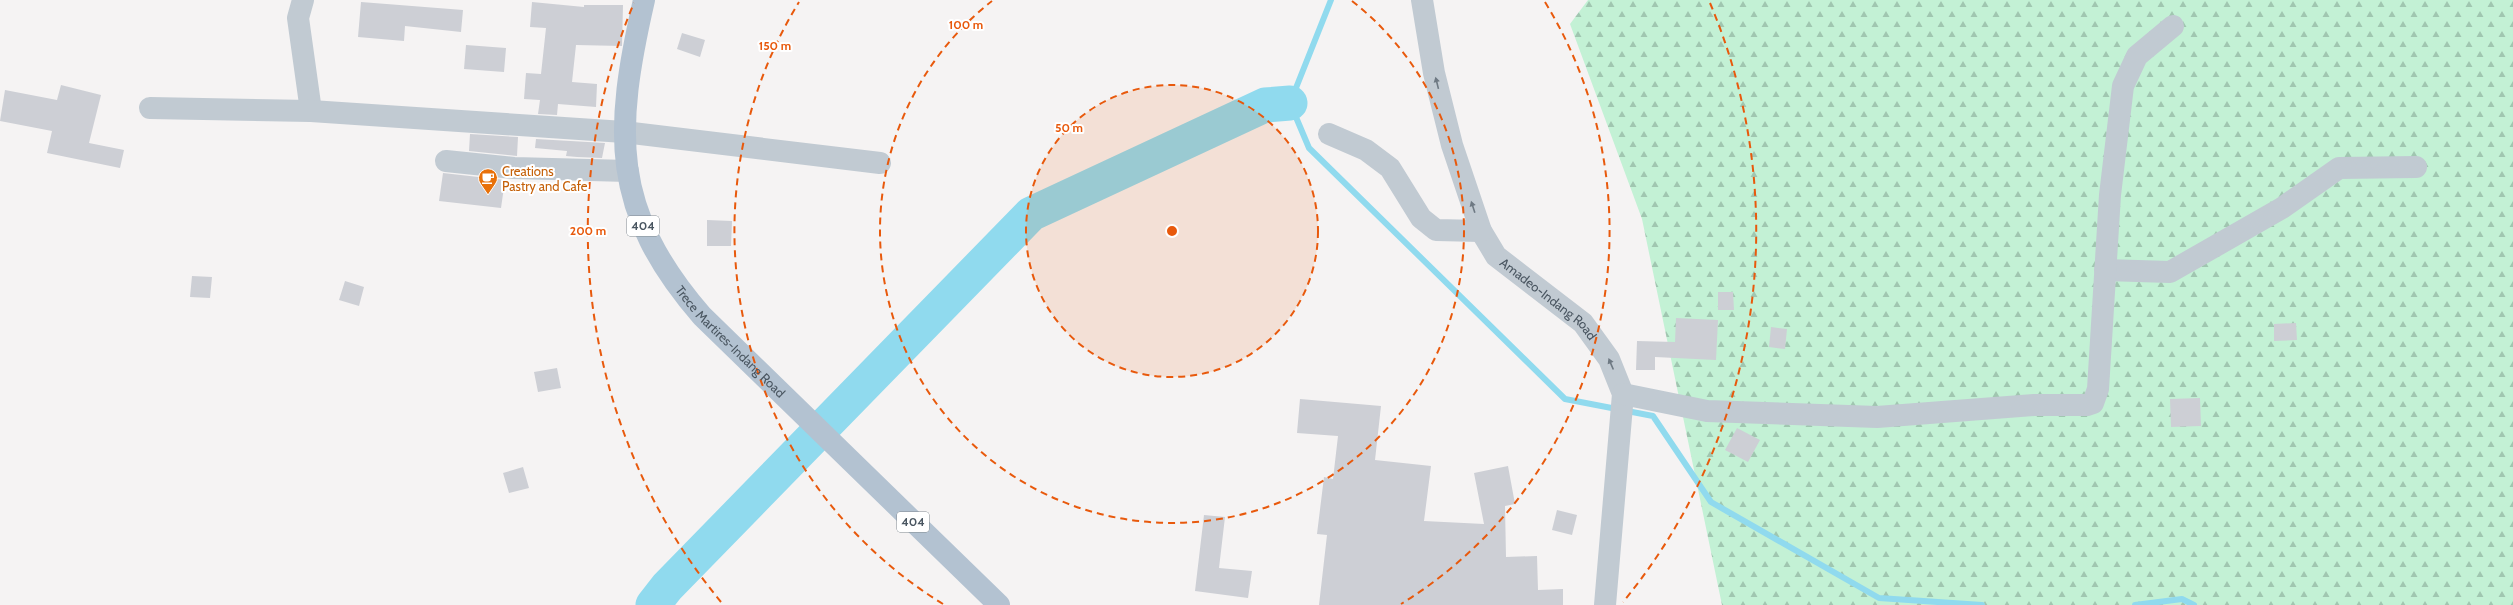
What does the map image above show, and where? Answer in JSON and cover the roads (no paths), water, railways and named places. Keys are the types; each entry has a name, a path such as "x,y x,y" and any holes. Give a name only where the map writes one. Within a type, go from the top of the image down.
{"main road":[{"name":"Trece Martires-Indang Road","path":"644,0 628,79 624,132 628,171 642,225 650,242 673,280 702,316 999,605"}],"street":[{"path":"303,0 298,18 311,111"},
{"name":"Amadeo-Indang Road","path":"1422,0 1434,73 1452,145 1481,231 1496,256 1583,323 1609,359 1623,397 1605,605"},
{"path":"1623,397 1707,411 1877,417 2034,405 2088,405 2092,403 2098,389 2110,195 2123,86 2137,56 2173,26"},
{"path":"150,108 311,111 624,132 880,163"},
{"path":"1329,134 1366,150 1390,168 1421,218 1436,230 1481,231"},
{"path":"446,161 514,168 628,171"},
{"path":"2105,270 2170,272 2282,208 2339,168 2416,167"}],"waterway":[{"path":"1331,0 1290,103 1309,148 1565,399 1653,416 1711,502 1879,598 1982,605"},
{"path":"653,605 667,587 1031,214 1265,105 1290,103"},
{"path":"2135,605 2182,599 2194,605"}],"place":[{"name":"Creations Pastry and Cafe","path":"488,195"}]}
